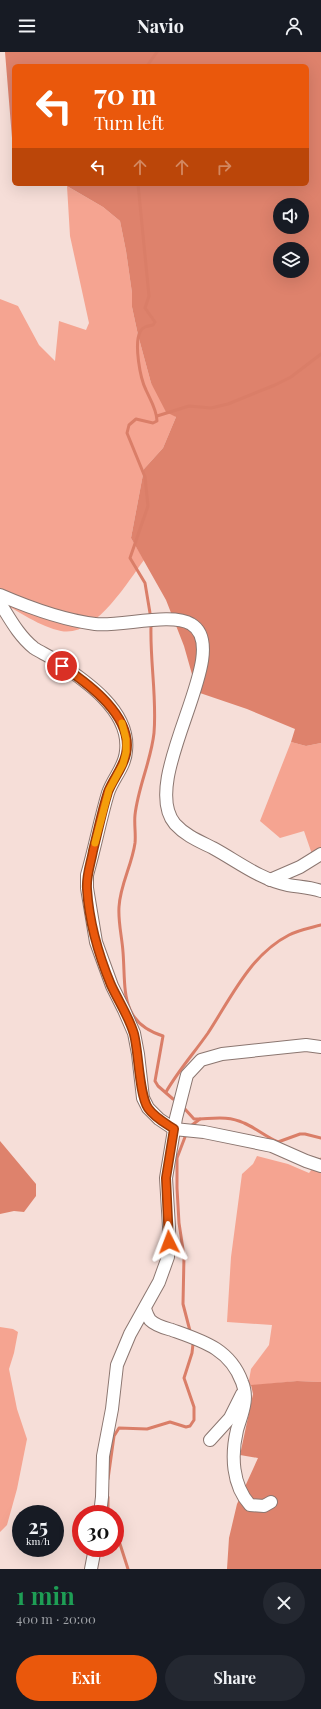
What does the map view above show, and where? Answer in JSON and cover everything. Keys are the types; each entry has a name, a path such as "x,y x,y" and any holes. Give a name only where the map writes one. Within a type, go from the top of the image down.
{"street":[{"path":"0,595 21,604 71,620 96,624 157,620 181,621 191,624 198,630 203,641 201,669 175,746 170,770 167,803 170,815 175,823 188,836 270,880 321,891"},
{"path":"0,603 14,627 25,640 74,674 99,695 114,711 124,726 126,752 123,764 109,790 87,875 87,888 96,942 102,960 134,1033 143,1098 148,1108 153,1114 174,1129 204,1132 272,1146 321,1166"},
{"path":"270,880 300,867 321,854"},
{"path":"101,1505 103,1456 112,1410 117,1365 130,1334 159,1282 168,1257 169,1227 166,1178 181,1091 186,1075 201,1060 222,1054 252,1052 272,1048 306,1045 321,1047"},
{"path":"144,1309 150,1320 158,1325 203,1341 215,1347 234,1364 244,1390 245,1402 235,1441 234,1472 238,1487 245,1500 250,1505 264,1506 271,1502"},
{"path":"210,1440 230,1418 244,1390"},
{"path":"90,1569 93,1557"}],"shaded area":[{"path":"5,52 321,52 321,743 306,746 291,742 295,729 247,709 197,692 184,646 166,600 131,538 144,469 163,448 176,417 166,412 151,383 132,307 132,293 120,221 103,207 67,186 309,186 309,64 12,64 12,138"},
{"path":"67,186 103,207 120,221 132,293 132,307 151,383 176,417 163,448 144,469 131,538 144,560 119,594 97,618 86,626 73,631 61,631 45,626 0,601 0,299 18,306 39,345 55,361 59,321 86,330 89,323 70,236"},
{"path":"291,742 306,746 321,743 321,855 314,860 304,831 280,838 260,821"},
{"path":"0,1141 36,1184 36,1196 24,1212 14,1211 0,1214"},
{"path":"257,1156 288,1164 309,1173 321,1157 321,1382 297,1381 248,1386 251,1369 269,1345 272,1325 227,1322 231,1257 242,1174 253,1164"},
{"path":"0,1327 13,1329 18,1332 9,1369 17,1409 27,1439 17,1489 7,1525 0,1532"},
{"path":"297,1381 321,1382 321,1569 227,1569 229,1538 237,1504 258,1458 240,1455 253,1394 251,1385"}],"waterway":[{"path":"148,64 157,52"},
{"path":"138,186 149,296 145,308 155,322 153,325 145,327 141,330 138,337 138,361 144,385 155,409 157,421 153,423 136,419 129,425 127,433 145,477 148,506 130,558 145,583 150,613"},
{"path":"157,416 189,406 211,408 228,404 291,377 321,354"},
{"path":"151,627 151,653 155,707 154,733 137,805 135,818 135,843 120,899 119,918 123,952 125,992 128,1003 132,1013 139,1022 149,1030 163,1036 155,1081 158,1086 173,1099"},
{"path":"166,1092 208,1033 242,978 263,954 289,935 321,925"},
{"path":"184,1108 194,1119 232,1119 248,1125 278,1142 300,1134 321,1138"},
{"path":"192,1125 200,1119"},
{"path":"185,1137 177,1158 177,1188 179,1223 184,1256 183,1304 190,1331"},
{"path":"108,1479 114,1436 119,1428 147,1429 170,1422 186,1427 190,1426 194,1420 194,1407 184,1378 192,1353 193,1344"},
{"path":"108,1497 108,1505"},
{"path":"124,1556 128,1569"}],"slow traffic":[{"path":"95,843 109,790 123,764 126,752 126,739 124,726 122,723"}],"route":[{"path":"62,666 99,695 114,711 124,726 126,752 123,764 109,790 87,875 87,888 96,942 112,986 134,1033 143,1098 153,1114 174,1129 167,1162 166,1178 169,1242"}]}
